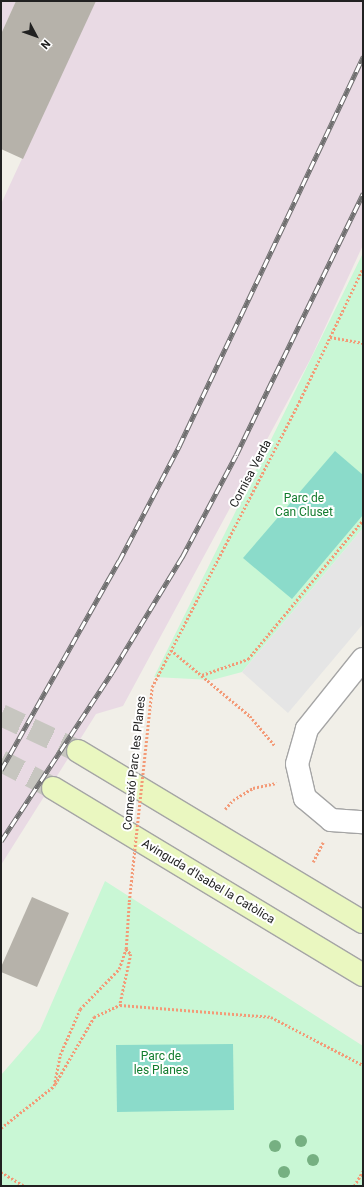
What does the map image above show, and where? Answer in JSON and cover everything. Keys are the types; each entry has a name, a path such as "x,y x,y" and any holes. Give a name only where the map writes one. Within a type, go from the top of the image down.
{"street":[{"path":"363,659 307,729 297,764 305,798 331,820 363,822"},
{"path":"78,751 363,922"},
{"name":"Avinguda d'Isabel la Catòlica","path":"53,788 363,975"}],"path":[{"name":"Cornisa Verda","path":"152,688 299,402 363,268"},
{"path":"330,337 363,343"},
{"path":"202,675 248,659 363,520"},
{"path":"172,650 250,716 279,749"},
{"name":"Connexió Parc les Planes","path":"54,1086 60,1055 80,1009 119,969 126,949 129,902 152,688"},
{"path":"225,809 233,800 253,788 279,783"},
{"path":"313,862 325,837"},
{"path":"120,1006 131,954 126,949"},
{"path":"1,1128 54,1086 94,1017 120,1006 271,1017 363,1065"},
{"path":"354,1186 363,1171"},
{"path":"1,1172 24,1186"}],"shaded area":[{"path":"1,1 16,1 1,34"},
{"path":"95,1 363,1 363,245 311,358 123,706 96,714 1,865 1,204"},
{"path":"363,528 363,624 288,713 242,672"}],"green space":[{"name":"Parc de Can Cluset","path":"363,253 363,528 242,672 212,680 154,677"},
{"path":"335,451 363,475 363,515 292,599 243,558"},
{"name":"Parc de les Planes","path":"105,881 363,1046 363,1186 1,1186 1,1075 40,1030"},
{"path":"233,1044 234,1110 117,1112 116,1045"}],"building":[{"path":"16,1 96,1 23,159 1,149 1,34"},
{"path":"32,897 69,913 37,987 1,972 1,967"}],"tunnel":[{"path":"1,715 78,751"},
{"path":"1,761 53,788"}],"railway":[{"path":"1,770 119,561 179,446 363,56"},
{"path":"1,841 112,672 182,557 236,455 363,193"}]}
